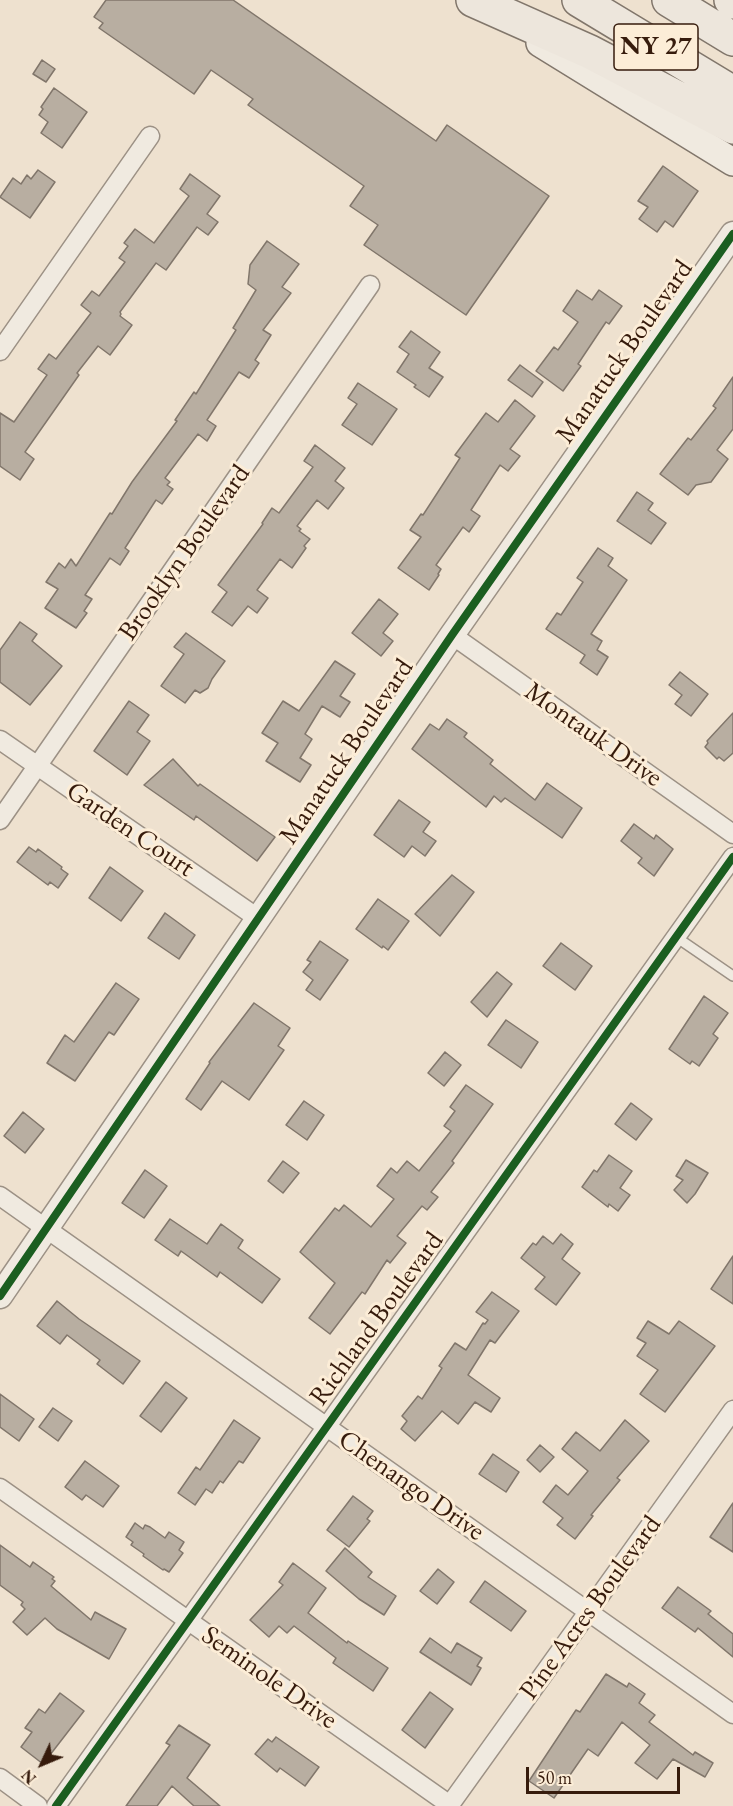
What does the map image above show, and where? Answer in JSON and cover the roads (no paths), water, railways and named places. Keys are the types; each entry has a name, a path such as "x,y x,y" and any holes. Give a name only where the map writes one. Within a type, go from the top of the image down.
{"highway":[{"path":"471,0 590,52 733,127"},
{"name":"NY 27","path":"579,0 733,93"},
{"name":"NY 27","path":"669,0 733,39"}],"main road":[{"path":"471,0 733,162"}],"street":[{"path":"0,351 150,136"},
{"name":"Manatuck Boulevard","path":"0,1296 260,919 452,635 733,234"},
{"name":"Brooklyn Boulevard","path":"0,820 370,285"},
{"name":"Montauk Drive","path":"452,635 733,834"},
{"name":"Garden Court","path":"0,740 260,919"},
{"name":"Richland Boulevard","path":"56,1806 733,857"},
{"name":"Chenango Drive","path":"0,1196 733,1714"},
{"name":"Pine Acres Boulevard","path":"449,1806 733,1410"},
{"name":"Seminole Drive","path":"0,1488 449,1806"},
{"path":"0,1778 38,1806"}],"lane":[{"path":"676,937 733,976"}]}
